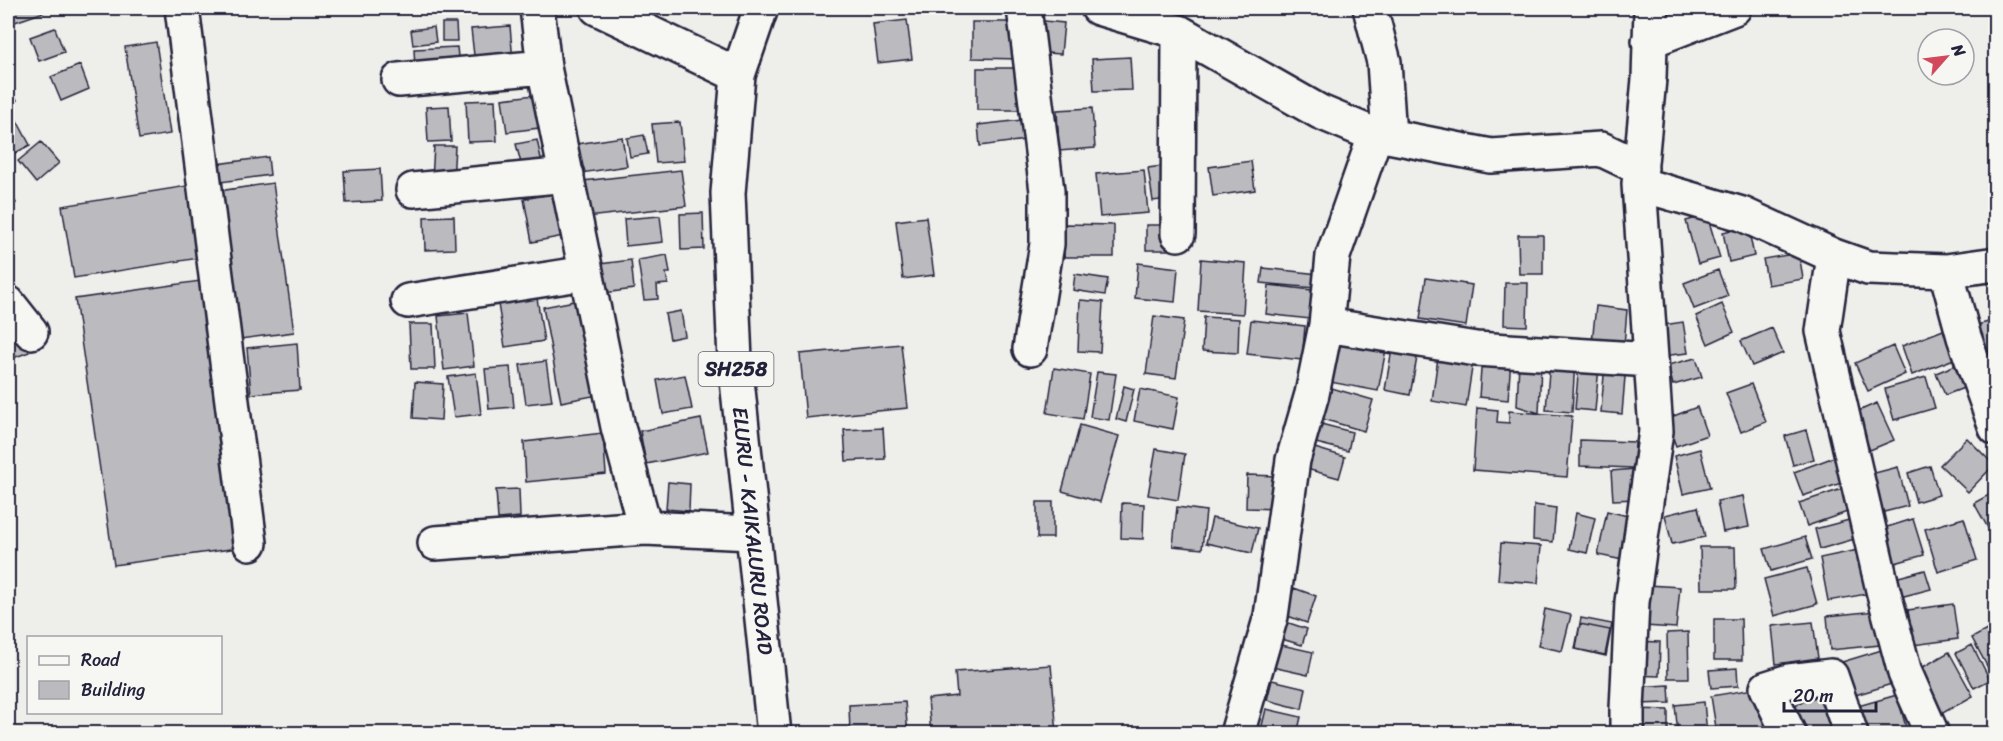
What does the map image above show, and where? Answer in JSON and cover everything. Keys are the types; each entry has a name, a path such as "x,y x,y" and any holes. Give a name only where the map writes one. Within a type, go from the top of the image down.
{"street":[{"path":"182,8 250,543"},
{"path":"537,8 544,67 586,273 618,427 645,528"},
{"path":"597,8 738,75"},
{"name":"ELURU - KAIKALURU ROAD","path":"761,8 738,75 728,194 735,361 774,734"},
{"path":"1024,8 1047,191 1047,244 1030,349"},
{"path":"1098,8 1179,32 1320,112 1382,134 1491,156 1601,149 1640,176 1742,214 1834,256 1868,268 1946,271 1995,264"},
{"path":"1237,734 1271,616 1293,460 1312,394 1326,325 1333,256 1382,134 1384,62 1370,8"},
{"path":"1627,734 1632,602 1656,431 1640,176 1651,8"},
{"path":"1650,41 1734,8"},
{"path":"1178,234 1179,32"},
{"path":"399,80 544,67"},
{"path":"412,190 567,175"},
{"path":"1834,256 1823,331 1905,673 1932,734"},
{"path":"1946,271 1964,337 1995,428"},
{"path":"408,301 586,273"},
{"path":"8,303 31,332"},
{"path":"1326,325 1476,349 1651,360"},
{"path":"435,543 645,528 752,532"},
{"path":"1789,734 1767,688 1790,681 1831,676 1851,734"}],"building":[{"path":"8,8 42,8 44,12 12,23"},
{"path":"907,20 912,59 878,63 873,24"},
{"path":"1034,20 1064,23 1061,54 1032,52"},
{"path":"972,22 1021,22 1021,59 972,58"},
{"path":"442,23 456,23 457,41 442,41"},
{"path":"510,26 513,61 475,64 471,29"},
{"path":"434,27 436,42 413,45 411,30"},
{"path":"55,28 64,52 39,61 30,37"},
{"path":"156,42 170,134 139,139 125,47"},
{"path":"457,47 459,67 415,69 414,49"},
{"path":"1130,57 1132,90 1094,91 1092,59"},
{"path":"80,65 89,89 61,101 51,77"},
{"path":"977,68 1024,68 1025,110 977,110"},
{"path":"8,89 17,100 8,108"},
{"path":"534,95 539,128 507,132 502,99"},
{"path":"495,100 497,141 468,142 466,101"},
{"path":"449,106 451,141 428,142 426,107"},
{"path":"1092,108 1095,148 1059,151 1057,110"},
{"path":"15,117 30,145 8,157 8,121"},
{"path":"1022,120 1025,140 980,146 978,125"},
{"path":"680,122 684,161 656,163 652,124"},
{"path":"644,135 648,154 630,157 627,138"},
{"path":"622,137 627,166 581,173 577,144"},
{"path":"537,140 542,163 522,167 516,144"},
{"path":"41,142 59,163 36,183 18,161"},
{"path":"434,146 455,146 453,181 432,180"},
{"path":"268,157 270,175 221,182 217,164"},
{"path":"1251,161 1255,190 1213,196 1209,167"},
{"path":"1170,165 1174,198 1153,201 1148,168"},
{"path":"380,169 382,201 346,203 344,171"},
{"path":"681,170 686,206 587,217 583,181"},
{"path":"1144,170 1148,213 1100,217 1096,174"},
{"path":"273,183 294,332 240,339 219,191"},
{"path":"187,186 199,258 74,278 62,206"},
{"path":"8,189 16,203 8,208"},
{"path":"556,193 564,236 532,242 524,199"},
{"path":"703,213 704,249 681,250 680,214"},
{"path":"1707,215 1720,258 1698,264 1686,221"},
{"path":"454,216 455,249 425,250 424,217"},
{"path":"660,216 663,242 626,246 624,219"},
{"path":"926,217 934,275 903,279 896,221"},
{"path":"1064,224 1114,225 1114,257 1064,257"},
{"path":"1146,225 1170,225 1169,250 1146,250"},
{"path":"1748,226 1754,256 1729,262 1723,232"},
{"path":"1518,235 1543,235 1543,274 1519,274"},
{"path":"1799,253 1803,279 1768,285 1763,259"},
{"path":"667,255 670,273 666,273 668,284 657,285 658,299 644,300 638,260"},
{"path":"1201,259 1246,263 1243,314 1198,311"},
{"path":"631,260 634,289 604,293 600,264"},
{"path":"1138,263 1178,268 1175,302 1135,298"},
{"path":"1263,268 1328,275 1327,289 1261,283"},
{"path":"1718,270 1728,296 1694,309 1684,283"},
{"path":"1075,274 1108,279 1105,295 1073,290"},
{"path":"1426,278 1472,285 1466,326 1420,319"},
{"path":"200,281 238,548 114,565 75,299"},
{"path":"1505,283 1528,283 1527,326 1504,325"},
{"path":"1269,285 1312,290 1310,319 1266,314"},
{"path":"536,292 544,341 505,347 497,298"},
{"path":"580,300 598,395 561,402 543,307"},
{"path":"1080,300 1103,302 1100,352 1078,351"},
{"path":"1722,304 1734,332 1708,344 1696,316"},
{"path":"1596,306 1627,310 1624,345 1592,342"},
{"path":"681,311 685,336 670,339 665,314"},
{"path":"468,313 474,366 444,370 438,316"},
{"path":"1154,316 1184,320 1176,378 1146,374"},
{"path":"1204,317 1239,319 1238,353 1202,351"},
{"path":"16,318 29,352 8,360 8,321"},
{"path":"1251,320 1305,326 1302,360 1247,354"},
{"path":"1992,321 1996,333 1996,357 1980,362 1970,327"},
{"path":"1683,322 1688,353 1661,356 1657,326"},
{"path":"409,324 433,324 435,369 411,369"},
{"path":"1951,327 1962,356 1912,375 1902,346"},
{"path":"1772,328 1783,353 1752,366 1741,341"},
{"path":"1339,330 1388,339 1378,391 1330,382"},
{"path":"297,343 300,390 251,394 247,348"},
{"path":"1393,343 1419,347 1410,395 1385,390"},
{"path":"901,344 908,408 806,418 800,354"},
{"path":"1893,346 1905,374 1868,391 1855,363"},
{"path":"1439,350 1474,355 1466,407 1432,401"},
{"path":"1482,356 1511,358 1508,400 1479,397"},
{"path":"1696,358 1702,377 1673,385 1668,365"},
{"path":"1550,359 1575,360 1572,412 1546,410"},
{"path":"546,361 552,401 526,404 520,365"},
{"path":"1519,362 1541,363 1539,413 1517,406"},
{"path":"1963,362 1972,385 1945,395 1936,373"},
{"path":"1605,363 1626,364 1622,414 1601,412"},
{"path":"1579,364 1599,366 1595,411 1575,409"},
{"path":"510,367 514,407 489,409 485,369"},
{"path":"1054,368 1090,374 1083,419 1047,413"},
{"path":"1097,372 1116,374 1109,420 1090,417"},
{"path":"476,373 481,414 454,417 448,377"},
{"path":"685,375 692,409 663,414 657,380"},
{"path":"1926,377 1935,408 1894,420 1885,389"},
{"path":"415,382 443,384 441,420 413,418"},
{"path":"1751,384 1766,422 1741,432 1726,393"},
{"path":"1124,386 1134,389 1126,422 1116,419"},
{"path":"1328,387 1373,400 1364,431 1319,418"},
{"path":"1140,389 1179,397 1173,429 1134,421"},
{"path":"1877,403 1894,440 1870,450 1854,413"},
{"path":"1697,407 1707,435 1676,446 1666,419"},
{"path":"1477,408 1498,410 1497,422 1509,423 1509,411 1572,416 1567,477 1473,470"},
{"path":"701,419 708,452 646,464 640,431"},
{"path":"1321,424 1352,432 1348,451 1316,443"},
{"path":"1080,425 1119,436 1100,502 1062,491"},
{"path":"883,428 885,459 846,461 844,430"},
{"path":"1806,430 1814,459 1793,465 1785,436"},
{"path":"603,433 606,474 526,482 524,442"},
{"path":"1967,438 1994,465 1968,492 1940,465"},
{"path":"1580,440 1635,442 1634,468 1580,466"},
{"path":"1308,446 1345,457 1339,478 1303,468"},
{"path":"1156,449 1185,454 1178,500 1148,495"},
{"path":"1700,449 1710,488 1683,494 1674,456"},
{"path":"1837,456 1847,481 1803,496 1794,472"},
{"path":"1930,466 1939,495 1916,502 1908,473"},
{"path":"1898,467 1908,506 1880,513 1871,474"},
{"path":"1635,469 1637,499 1613,500 1611,471"},
{"path":"1247,475 1282,476 1281,509 1246,508"},
{"path":"668,482 690,484 689,511 666,509"},
{"path":"1848,487 1856,509 1807,526 1799,503"},
{"path":"519,489 520,517 498,519 496,490"},
{"path":"1996,491 1996,533 1992,535 1974,503"},
{"path":"1743,496 1749,527 1723,532 1717,501"},
{"path":"1037,502 1053,502 1053,538 1037,538"},
{"path":"1122,503 1144,504 1143,539 1121,538"},
{"path":"1534,505 1556,508 1553,542 1533,540"},
{"path":"1177,507 1206,511 1202,549 1173,546"},
{"path":"1698,507 1705,537 1672,544 1665,515"},
{"path":"1607,511 1632,517 1623,560 1598,555"},
{"path":"1576,513 1595,518 1587,553 1569,549"},
{"path":"1212,518 1258,528 1252,553 1206,543"},
{"path":"1964,518 1977,560 1938,572 1925,529"},
{"path":"1853,519 1858,538 1820,549 1815,529"},
{"path":"1913,519 1924,555 1895,563 1884,528"},
{"path":"1805,537 1812,559 1771,571 1764,549"},
{"path":"1501,543 1541,546 1538,583 1498,580"},
{"path":"1700,547 1735,547 1736,589 1701,589"},
{"path":"1863,549 1872,593 1828,601 1820,558"},
{"path":"1807,568 1817,604 1774,616 1764,579"},
{"path":"1925,570 1931,589 1900,597 1895,578"},
{"path":"1647,585 1680,587 1676,628 1644,626"},
{"path":"1294,588 1316,596 1307,623 1285,615"},
{"path":"1953,604 1958,639 1913,645 1908,610"},
{"path":"1545,609 1571,615 1562,651 1538,646"},
{"path":"1876,611 1880,645 1830,650 1827,616"},
{"path":"1581,618 1612,624 1606,656 1575,649"},
{"path":"1714,619 1741,619 1742,660 1714,660"},
{"path":"1280,620 1307,629 1302,645 1275,637"},
{"path":"1813,622 1818,658 1776,664 1772,626"},
{"path":"1580,624 1610,630 1605,655 1576,649"},
{"path":"1996,625 1996,676 1993,677 1972,638"},
{"path":"1688,632 1689,678 1668,678 1667,633"},
{"path":"1632,641 1660,642 1659,676 1631,675"},
{"path":"1277,644 1313,652 1308,675 1272,667"},
{"path":"1972,645 1990,680 1974,688 1956,653"},
{"path":"1885,649 1895,683 1852,696 1842,662"},
{"path":"1949,652 1973,696 1941,714 1916,671"},
{"path":"1051,665 1057,734 931,734 928,699 957,696 955,672"},
{"path":"1737,668 1738,686 1711,688 1709,670"},
{"path":"1272,680 1306,688 1302,709 1267,700"},
{"path":"1669,685 1670,703 1636,704 1635,687"},
{"path":"1759,688 1765,728 1732,734 1717,734 1711,696"},
{"path":"1821,695 1832,727 1814,734 1798,734 1789,707"},
{"path":"1897,695 1908,734 1866,734 1858,706"},
{"path":"905,702 908,734 850,734 849,705"},
{"path":"1704,702 1707,734 1678,734 1675,705"},
{"path":"1266,709 1301,717 1297,734 1260,734"},
{"path":"1635,709 1668,710 1668,734 1634,734"}]}
